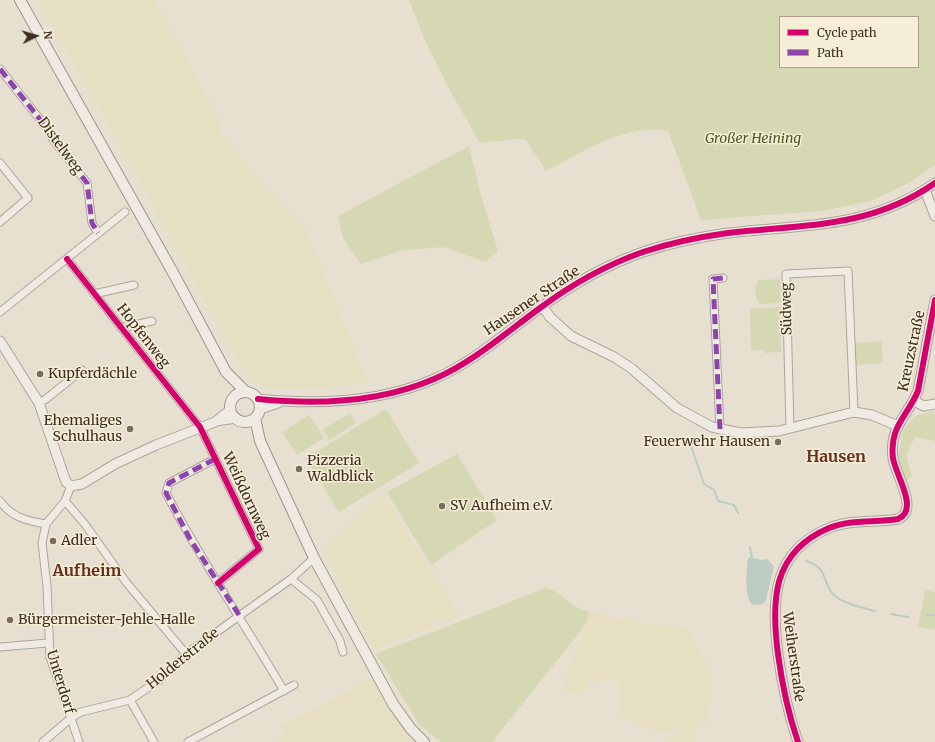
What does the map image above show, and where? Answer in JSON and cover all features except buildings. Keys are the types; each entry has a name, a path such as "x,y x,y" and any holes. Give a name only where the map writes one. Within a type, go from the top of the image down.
{"main road":[{"path":"20,0 176,278 226,372 237,417 260,441 314,558 393,704 411,729 424,742"},
{"path":"226,372 246,392"},
{"path":"232,398 238,393 246,392 253,394 258,409 260,441"},
{"path":"237,417 258,409"}],"street":[{"name":"Distelweg","path":"0,69 46,127 54,141 88,183 92,223 98,233"},
{"path":"0,163 28,198 0,222"},
{"name":"Hausener Straße","path":"258,409 282,402 354,400 376,396 435,379 457,367 576,283 641,253 677,242 728,233 784,229 834,223 883,211 935,184"},
{"path":"925,190 935,216"},
{"path":"0,312 126,212"},
{"name":"Hopfenweg","path":"67,259 200,427"},
{"name":"Südweg","path":"790,428 786,274 848,271 854,412"},
{"path":"720,429 713,279 723,278"},
{"name":"Hopfenweg","path":"94,294 134,285"},
{"name":"Kreuzstraße","path":"898,426 914,401 920,382 935,300"},
{"path":"542,306 550,317 571,336 631,368 677,408 689,416 712,427 740,434 754,434 780,431 854,412 872,415 898,426"},
{"name":"Hopfenweg","path":"121,328 152,321"},
{"path":"0,341 40,403 66,482 72,486 82,484 115,464 156,445 200,427 237,417"},
{"path":"40,403 82,370"},
{"path":"914,401 924,406 935,404"},
{"name":"Weiherstraße","path":"798,742 785,697 775,630 774,610 778,583 783,568 790,558 799,547 817,534 838,525 893,520 904,515 907,500 893,460 892,450 893,438 898,426"},
{"name":"Weißdornweg","path":"200,427 259,549 218,583"},
{"path":"215,459 169,483 166,493 190,539 239,615 284,691"},
{"name":"Unterdorf","path":"72,486 65,501 46,524 42,543 47,586 49,626 48,643 54,672 80,742"},
{"path":"0,501 10,513 19,518 46,524"},
{"path":"65,501 84,523 126,582 186,654"},
{"name":"Holderstraße","path":"43,742 71,718 81,712 130,700 159,680 186,654 239,615 291,580 314,558"},
{"path":"291,580 317,600 340,641 343,652"},
{"path":"0,647 48,643"},
{"path":"188,742 294,685"},
{"path":"130,700 154,742"}],"shaded area":[{"path":"38,0 154,0 221,122 220,133 259,179 307,231 368,383 304,389 265,387 246,373 228,343 112,130"},
{"path":"383,494 460,616 443,623 437,616 429,619 433,627 374,649 323,550"},
{"path":"750,557 761,560 767,559 774,566 766,600 763,604 753,605 748,596 747,576 748,558"},
{"path":"589,612 644,624 687,627 712,673 708,722 693,729 695,742 667,742 666,739 691,729 657,732 621,716 620,680 590,681 583,694 565,692 565,678 586,624"},
{"path":"372,677 386,705 413,742 275,742 285,736 280,726 333,700"}],"green space":[{"name":"Großer Heining","path":"409,0 935,0 935,165 910,182 871,201 821,211 701,220 668,131 652,129 621,135 589,148 546,171 526,140 515,139 480,143 449,89 426,43"},
{"path":"469,146 481,196 498,251 486,262 444,247 403,250 361,264 343,238 338,216"},
{"path":"780,279 780,286 783,287 782,291 780,292 781,303 759,304 756,298 756,286 758,280"},
{"path":"779,307 781,352 764,353 764,350 751,350 750,309"},
{"path":"881,341 883,363 856,365 854,343"},
{"path":"386,409 419,463 339,512 306,458"},
{"path":"933,411 935,416 935,441 915,437 906,455 912,476 906,482 898,456 903,431 915,416"},
{"path":"350,413 356,423 329,440 323,429"},
{"path":"309,415 324,438 297,455 282,432"},
{"name":"SV Aufheim e.V.","path":"457,454 497,520 431,565 387,492"},
{"path":"546,588 557,593 582,610 589,612 586,624 492,742 440,742 419,724 376,654"},
{"path":"925,590 935,592 935,630 918,627"}],"waterway":[{"path":"691,446 704,484 714,490 718,501 734,505 738,513"},
{"path":"750,547 752,558"},
{"path":"806,561 819,568 830,590 838,598 854,605 875,611"},
{"path":"891,614 908,617"},
{"path":"926,615 935,615"}],"marked path":[{"path":"0,69 46,127 54,141 87,183 92,223 98,233"},
{"path":"720,429 713,279 723,278"},
{"path":"215,459 169,483 166,493 190,539 239,615"}],"cycle path":[{"path":"258,399 325,402 370,397 413,387 434,379 462,365 564,291 602,269 629,257 664,246 706,236 835,222 861,217 886,209 910,198 935,183"},
{"path":"67,259 200,427 259,549 218,583"},
{"path":"798,742 791,720 781,676 778,654 775,615 776,597 780,580 786,564 796,550 810,538 837,525 854,522 898,519 904,514 907,508 907,500 893,458 892,447 896,430 918,391 935,300"}],"place":[{"name":"Kupferdächle","path":"40,374"},
{"name":"Ehemaliges Schulhaus","path":"130,429"},
{"name":"Feuerwehr Hausen","path":"778,442"},
{"name":"Pizzeria Waldblick","path":"299,469"},
{"name":"SV Aufheim e.V.","path":"442,506"},
{"name":"Adler","path":"53,541"},
{"name":"Bürgermeister-Jehle-Halle","path":"10,620"}],"district":[{"name":"Hausen","path":"836,457"},
{"name":"Aufheim","path":"87,571"}]}
